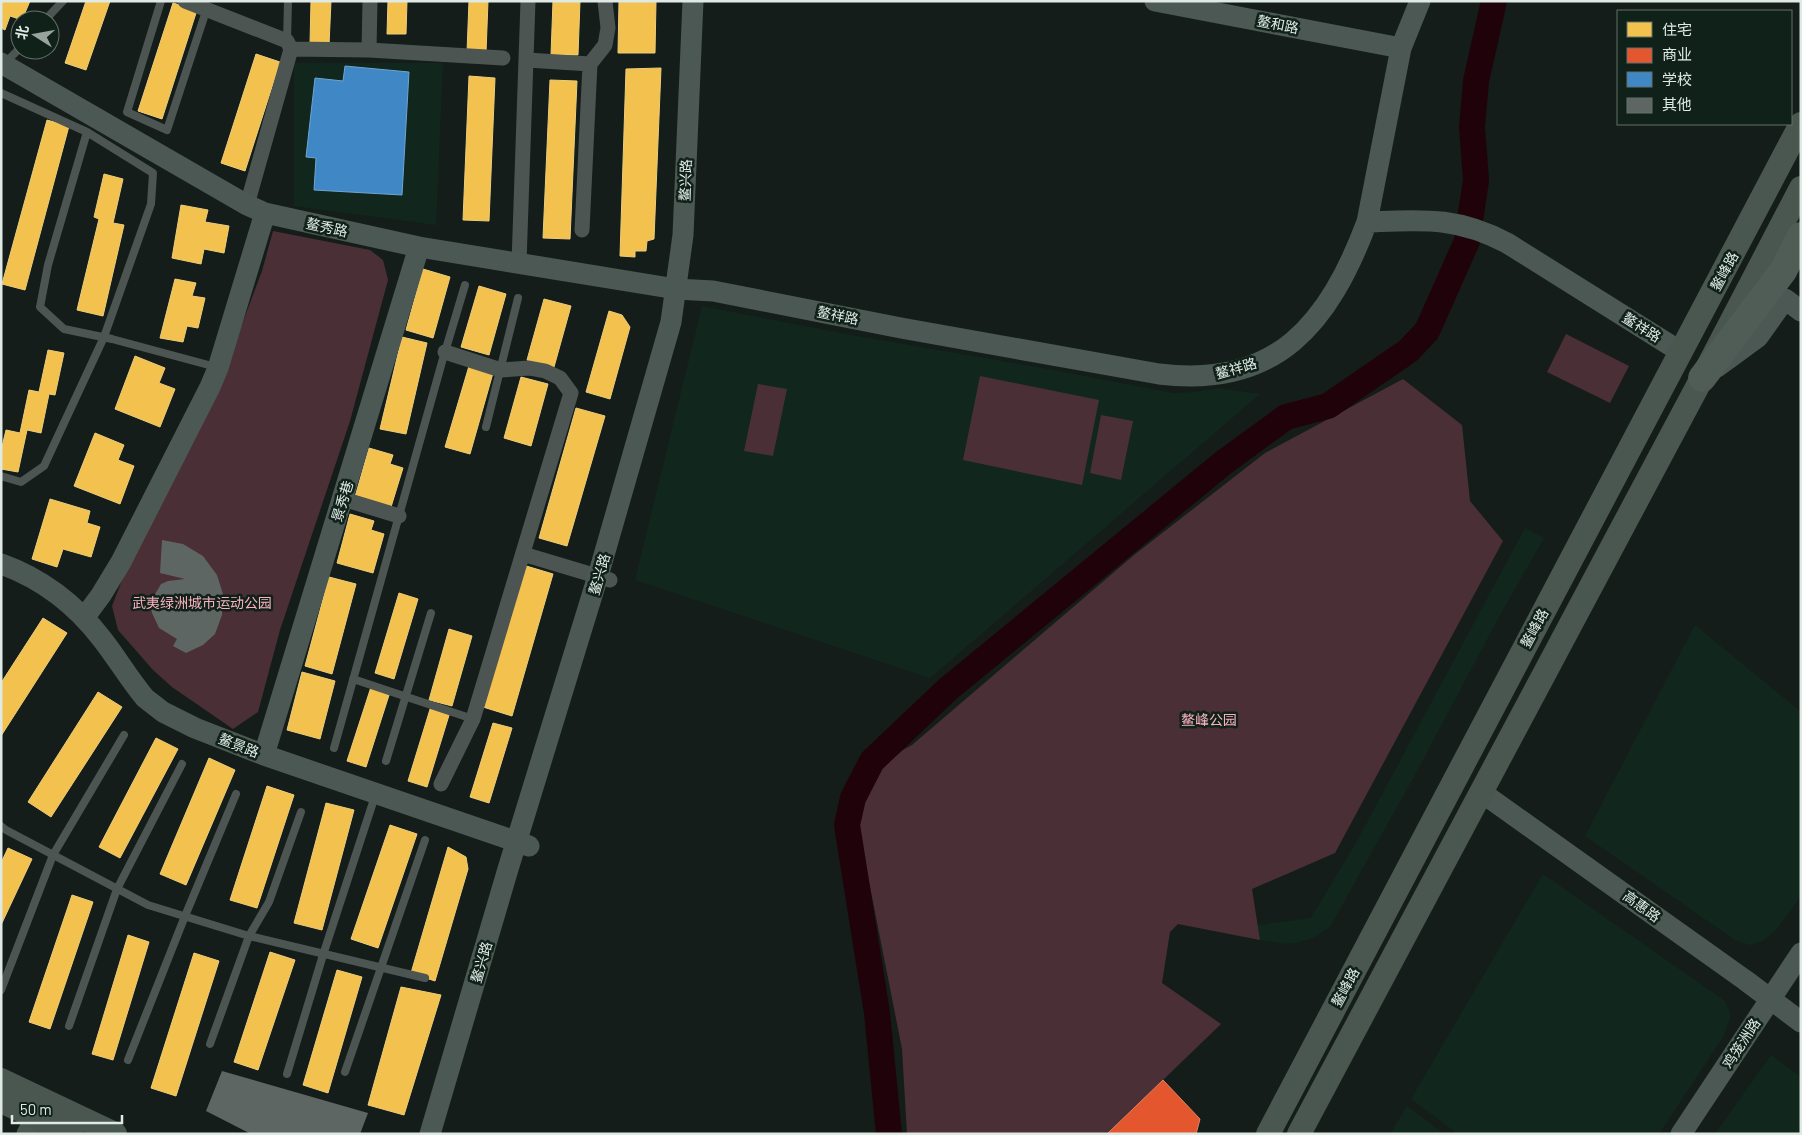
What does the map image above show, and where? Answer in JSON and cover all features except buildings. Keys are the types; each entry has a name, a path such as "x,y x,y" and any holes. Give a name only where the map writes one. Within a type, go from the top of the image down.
{"highway":[{"path":"1702,378 1783,271 1801,236"}],"main road":[{"name":"鳌峰路","path":"1268,1134 1529,636 1801,124"},
{"name":"鳌峰路","path":"1299,1134 1702,378 1801,188"},
{"path":"1,1080 115,1134"},
{"path":"1,1101 32,1125 71,1134"}],"street":[{"path":"186,1 289,45 503,58"},
{"path":"369,50 370,1"},
{"path":"519,263 528,1"},
{"path":"582,230 590,64 605,44 608,28 604,1"},
{"name":"鳌兴路","path":"430,1134 523,844 684,320 682,289 683,235 692,1"},
{"name":"鳌兴路","path":"682,289 697,239 706,1"},
{"name":"鳌和路","path":"1155,1 1401,48"},
{"path":"1367,222 1401,48 1420,1"},
{"path":"84,618 101,595 121,562 203,402 218,368 256,209 289,45"},
{"path":"527,60 590,64"},
{"name":"鳌秀路","path":"3,64 256,209 419,247 682,289"},
{"name":"鳌祥路","path":"682,289 713,291 901,328 1159,374 1203,377 1230,372 1255,364 1280,351 1303,333 1334,294 1353,257 1367,222 1427,220 1452,222 1481,230 1507,243 1681,352"},
{"name":"景秀巷","path":"264,755 419,247"},
{"path":"1702,378 1758,337 1785,299 1801,311"},
{"path":"442,784 473,719 571,393 560,378 545,371 529,368 501,370 445,352"},
{"path":"343,499 399,516"},
{"path":"523,554 604,578"},
{"name":"鳌景路","path":"1,564 41,582 68,602 102,639 152,705 194,728 264,755 523,844"},
{"name":"高惠路","path":"1482,792 1801,1022"},
{"name":"鳌兴路","path":"444,1134 523,844"},
{"name":"鸡笼洲路","path":"1682,1134 1801,953"}],"lane":[{"path":"161,1 127,112 167,130 206,11"},
{"path":"288,1 289,45"},
{"path":"1,93 88,132 153,173 151,204 104,337 44,466 21,482 1,476"},
{"path":"88,132 48,265 40,307 64,329 104,337 218,368"},
{"path":"334,748 465,285"},
{"path":"486,427 518,298"},
{"path":"386,761 431,613"},
{"path":"353,679 473,719"},
{"path":"1,990 53,855 124,736"},
{"path":"68,1026 117,889 182,764"},
{"path":"128,1060 236,794"},
{"path":"287,1074 375,794"},
{"path":"210,1044 250,936 269,902 301,812"},
{"path":"1,826 148,905 250,936 425,978"},
{"path":"345,1072 425,840"}],"shaded area":[{"path":"294,63 443,63 436,225 294,206"},
{"path":"702,306 1173,393 1219,388 1260,394 930,678 635,580"},
{"path":"1525,528 1544,538 1330,927 1313,938 1299,942 1285,944 1260,940 1257,925 1311,918 1357,841"},
{"path":"1695,625 1801,712 1801,896 1776,930 1763,941 1750,945 1735,940 1585,836"},
{"path":"1543,874 1725,1001 1731,1015 1723,1037 1659,1134 1458,1134 1411,1099"},
{"path":"1771,1055 1801,1077 1801,1134 1715,1134"},
{"path":"1407,1106 1444,1134 1390,1134"}],"green space":[{"name":"武夷绿洲城市运动公园","path":"273,231 370,250 383,260 388,280 350,421 280,630 258,712 233,729 172,687 153,670 118,630 112,606 131,557 229,359 262,271"},
{"path":"1566,334 1629,366 1610,403 1547,372"},
{"path":"980,376 1099,400 1082,485 963,460"},
{"name":"鳌峰公园","path":"1403,379 1462,425 1470,501 1503,541 1335,853 1252,889 1260,940 1178,924 1170,932 1162,983 1221,1024 1107,1134 907,1134 902,1049 858,826 860,812 868,788 874,778 890,760 912,745 1134,555 1265,453"},
{"path":"758,384 787,389 773,456 744,451"},
{"path":"1101,415 1133,421 1121,480 1090,473"}],"waterway":[{"path":"889,1134 877,1013 847,825 853,798 872,761 948,689 1223,463 1286,417 1328,406 1408,351 1427,331 1467,241 1476,180 1472,127 1476,81 1494,1"}]}
